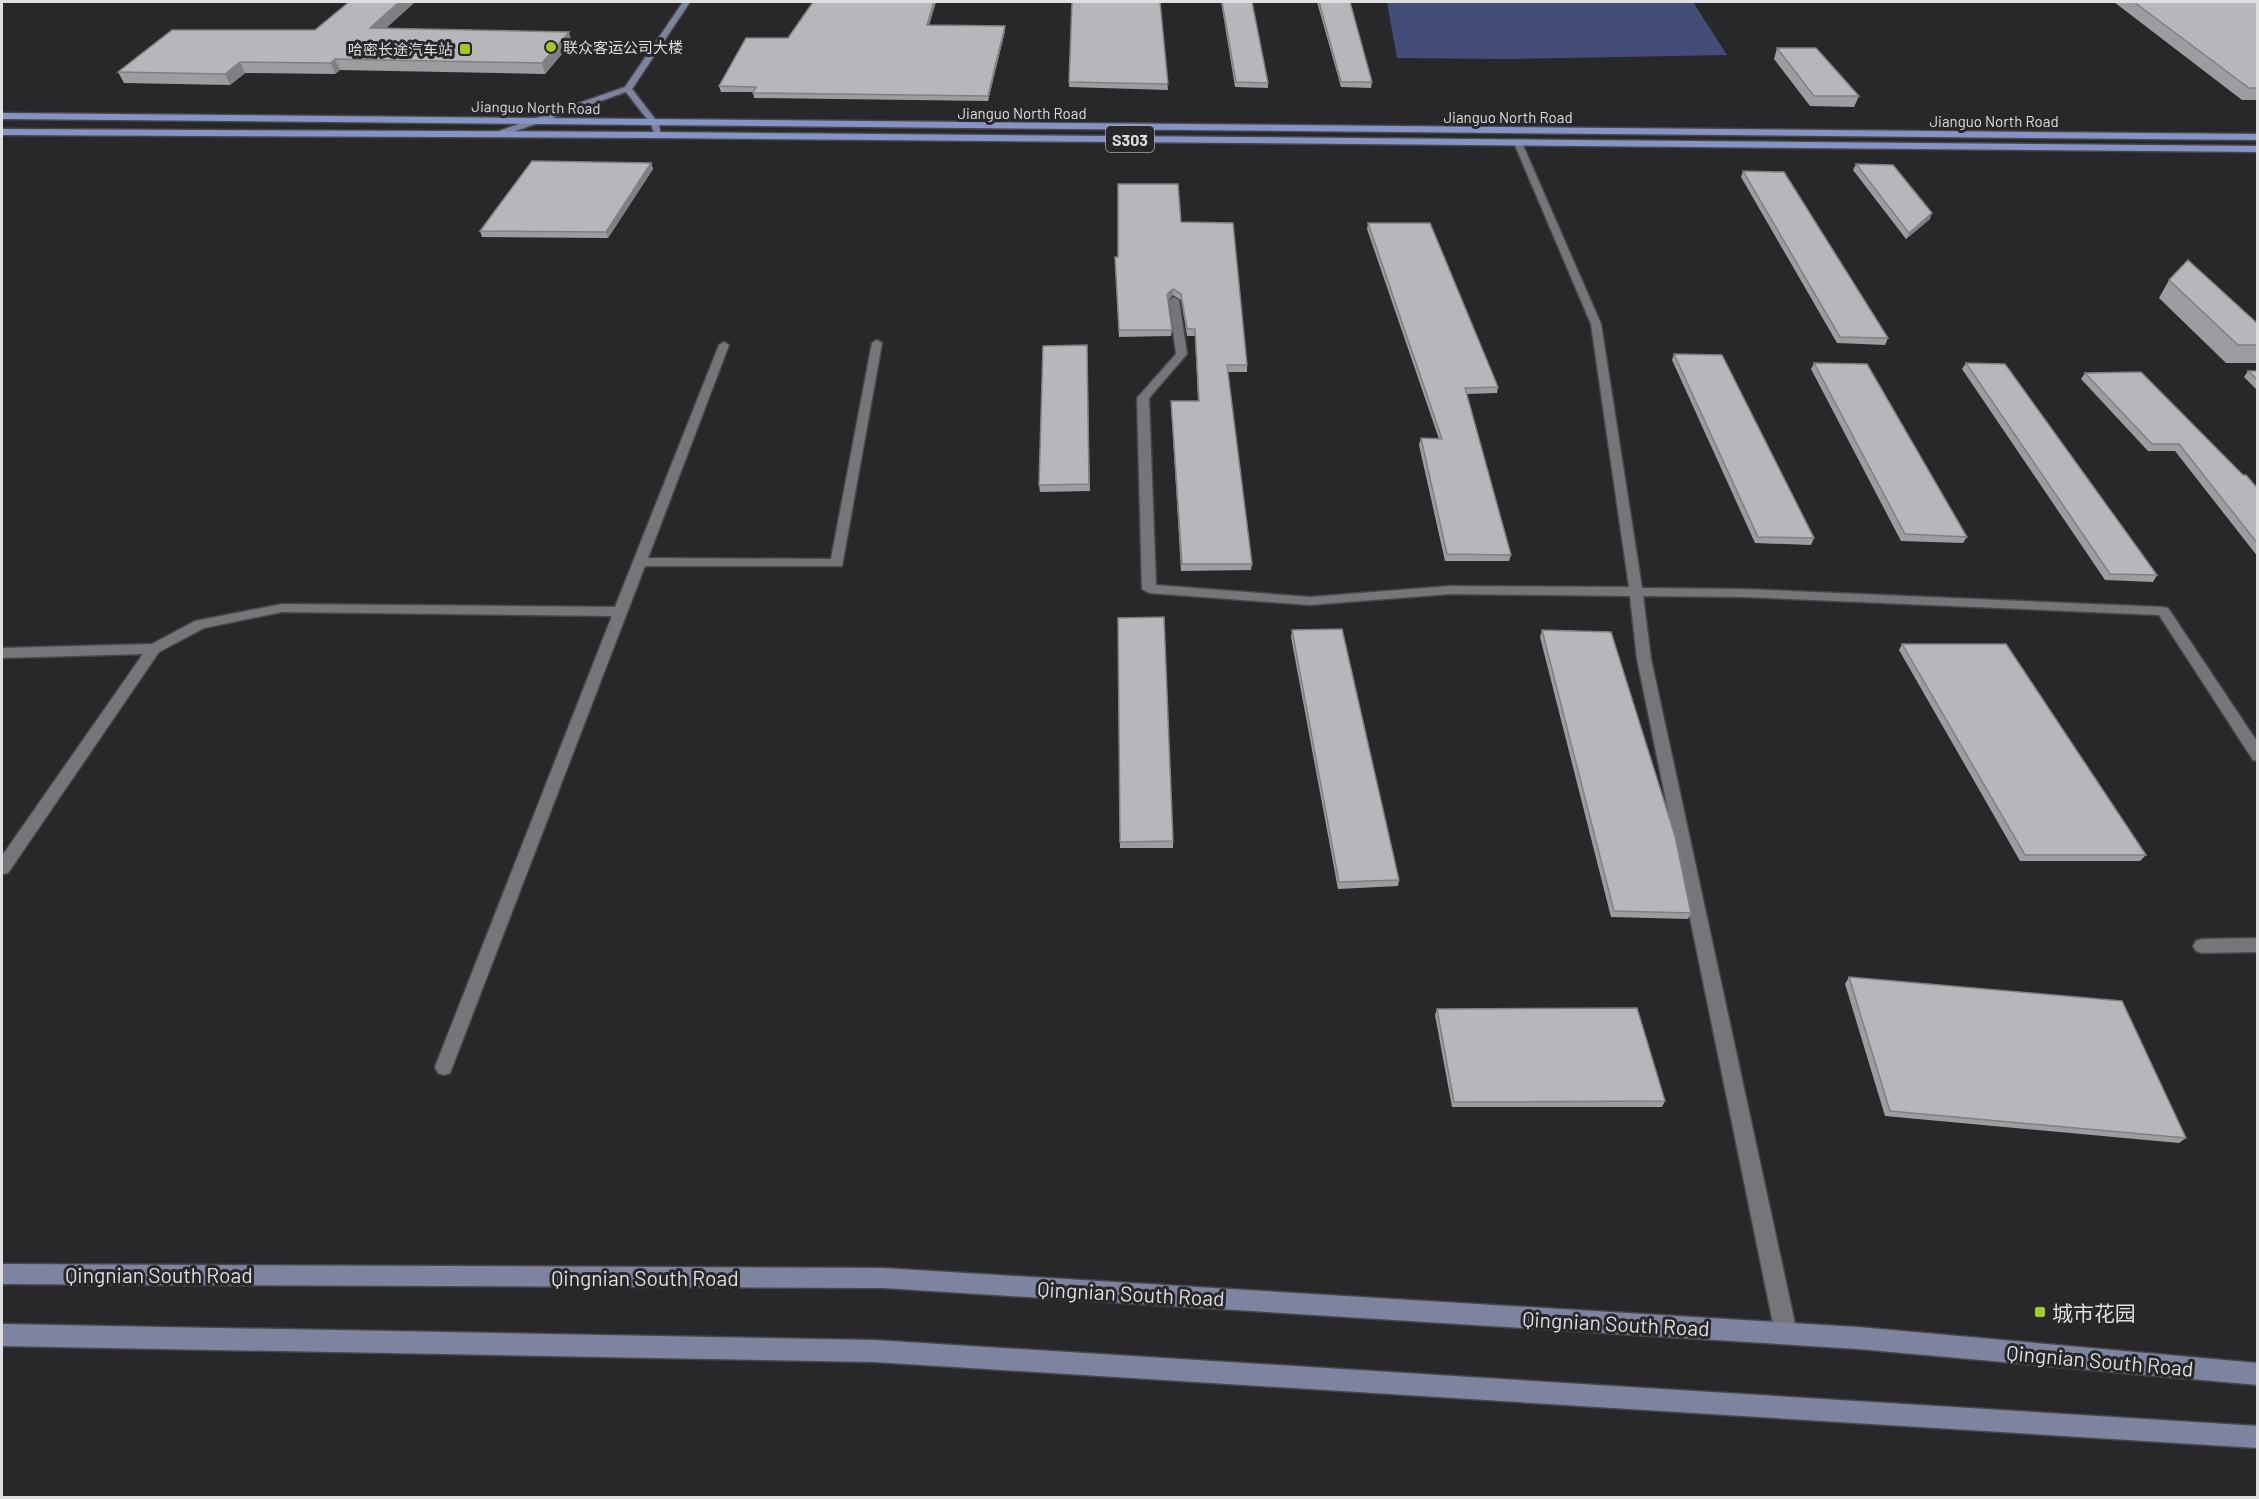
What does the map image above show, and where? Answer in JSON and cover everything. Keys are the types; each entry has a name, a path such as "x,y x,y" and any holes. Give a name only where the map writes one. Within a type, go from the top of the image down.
{"main road":[{"name":"Jianguo North Road","path":"2,116 537,120 655,124 2258,137"},
{"name":"Jianguo North Road","path":"2,132 658,135 2258,149"}],"street":[{"path":"499,134 628,89 686,2"},
{"path":"628,89 655,124 658,135"},
{"path":"1518,143 1596,324 1644,659 1786,1333"},
{"path":"1174,300 1182,354 1143,398 1149,589 1310,602 1450,590 1743,593 2163,611 2258,756"},
{"path":"639,562 837,563 877,343"},
{"path":"444,1067 724,345"},
{"path":"2,868 154,649 200,624 282,608 620,612"},
{"path":"2,653 154,649"},
{"path":"2202,946 2258,945"},
{"name":"Qingnian South Road","path":"2,1274 883,1278 1786,1333 2258,1374"},
{"path":"2,1335 874,1351 2258,1437"}],"shaded area":[{"path":"1387,2 1693,2 1727,55 1510,59 1397,58"}],"building":[{"path":"349,2 399,2 370,28 569,32 542,63 335,59 331,63 240,62 225,74 118,72 172,30 315,30"},
{"path":"813,2 934,2 927,25 1005,26 988,96 753,93 756,87 719,86 746,38 788,38"},
{"path":"1072,2 1160,2 1168,84 1069,82"},
{"path":"1222,2 1252,2 1268,83 1236,82"},
{"path":"1319,2 1350,2 1372,82 1341,82"},
{"path":"2134,2 2258,2 2258,88 2249,88"},
{"path":"1777,48 1816,48 1859,96 1814,96"},
{"path":"532,161 651,163 606,232 480,231"},
{"path":"1856,164 1893,165 1932,213 1909,233"},
{"path":"1743,171 1784,172 1888,338 1840,337"},
{"path":"1118,184 1178,184 1181,222 1233,223 1247,365 1227,365 1252,564 1182,564 1171,401 1199,401 1195,329 1187,329 1181,294 1173,289 1167,294 1172,330 1119,330 1115,257 1118,257"},
{"path":"1368,223 1430,223 1498,387 1465,388 1511,555 1447,554 1421,438 1442,439"},
{"path":"2188,260 2258,324 2258,345 2238,345 2169,280"},
{"path":"1087,345 1089,484 1039,485 1043,346"},
{"path":"1674,354 1722,355 1814,538 1758,537"},
{"path":"1814,363 1867,364 1967,537 1905,534"},
{"path":"1966,363 2005,364 2157,575 2110,574"},
{"path":"2248,371 2258,371 2258,380"},
{"path":"2141,372 2258,489 2258,544 2179,444 2152,444 2085,373"},
{"path":"1164,617 1173,841 1120,842 1118,618"},
{"path":"1342,629 1399,880 1339,882 1292,630"},
{"path":"1542,630 1611,632 1675,836 1691,913 1614,911"},
{"path":"1902,644 2006,644 2146,855 2025,855"},
{"path":"1849,977 2122,1001 2186,1138 1890,1111"},
{"path":"1637,1008 1665,1101 1454,1102 1437,1009"}],"place":[{"name":"联众客运公司大楼","path":"551,47"},
{"name":"哈密长途汽车站","path":"465,49"},
{"name":"城市花园","path":"2040,1312"}]}
